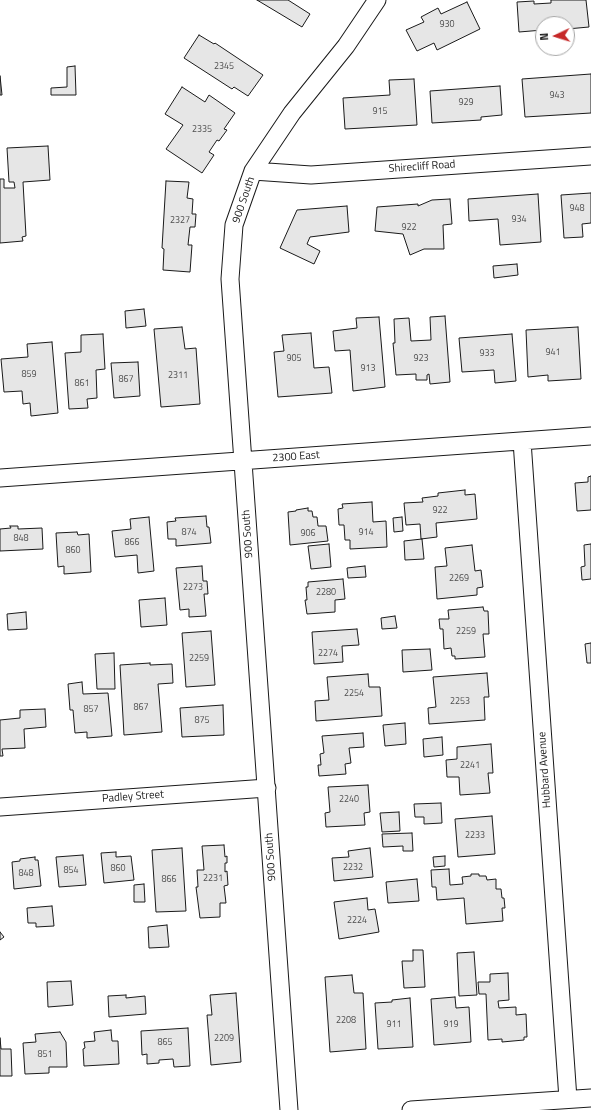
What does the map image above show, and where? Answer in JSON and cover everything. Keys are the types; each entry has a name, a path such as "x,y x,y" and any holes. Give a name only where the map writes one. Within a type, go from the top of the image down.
{"street":[{"name":"900 South","path":"288,1110 267,788 230,279 234,225 253,172 292,113 346,46 377,0"},
{"name":"Shirecliff Road","path":"253,172 311,175 591,156"},
{"name":"2300 East","path":"0,478 591,436"},
{"name":"Hubbard Avenue","path":"522,441 568,1099"},
{"name":"Padley Street","path":"0,807 267,788"},
{"path":"411,1110 591,1098"}],"building":[{"path":"257,0 288,0 310,14 302,27"},
{"path":"551,0 586,0 589,27 575,28 575,16 535,16 535,31 519,32 517,2 534,1 534,4 551,3"},
{"path":"467,2 480,29 437,50 434,43 417,51 406,30 424,22 421,17 438,8 441,14"},
{"path":"199,35 214,44 215,43 263,75 248,96 234,87 232,89 184,58"},
{"path":"75,66 76,95 51,95 51,88 67,87 67,67"},
{"path":"591,74 591,113 525,117 522,79"},
{"path":"0,76 2,95 0,95"},
{"path":"414,79 417,125 345,129 343,98 390,95 389,80"},
{"path":"500,86 502,115 481,117 481,120 432,123 430,91"},
{"path":"182,87 205,102 209,95 235,113 224,129 227,130 219,141 217,140 209,152 214,155 202,173 166,149 183,125 165,114"},
{"path":"48,146 50,180 23,182 26,236 22,237 23,241 0,243 0,179 4,179 4,188 15,188 14,182 9,182 7,148"},
{"path":"166,181 189,182 187,198 193,199 192,214 196,214 195,227 190,227 188,245 192,245 190,272 163,270 164,249 162,248"},
{"path":"591,193 591,223 582,224 583,237 564,238 561,195"},
{"path":"538,194 541,242 500,245 498,219 469,221 468,199"},
{"path":"450,199 452,224 443,225 444,249 424,249 410,255 403,234 375,231 377,207 418,204 418,206 432,200"},
{"path":"347,206 349,232 310,237 307,244 320,251 314,264 280,248 297,210"},
{"path":"517,264 518,275 494,278 493,266"},
{"path":"144,309 146,326 126,328 125,311"},
{"path":"445,316 450,382 430,384 429,374 427,375 427,380 416,380 416,374 396,375 393,343 395,343 394,319 409,318 411,341 431,340 430,317"},
{"path":"379,317 385,387 353,391 350,350 335,351 333,331 357,328 356,318"},
{"path":"182,327 185,349 196,348 200,404 161,407 154,329"},
{"path":"578,327 581,379 548,381 548,375 528,377 526,330"},
{"path":"311,333 314,368 329,367 332,393 278,397 274,352 284,351 282,335"},
{"path":"103,334 105,369 96,370 97,398 87,399 88,408 69,409 65,353 81,352 81,335"},
{"path":"512,334 516,381 495,383 494,370 462,372 459,338"},
{"path":"52,342 58,413 31,416 30,403 23,404 22,391 4,392 1,359 28,357 27,344"},
{"path":"138,362 140,396 114,398 111,363"},
{"path":"591,476 591,510 577,511 575,483 588,482 588,477"},
{"path":"465,490 465,495 475,494 477,519 436,523 437,537 421,539 420,524 406,525 404,503 423,502 422,498 438,496 438,493"},
{"path":"372,502 373,522 386,521 387,547 350,549 350,540 345,540 344,525 339,525 338,509 343,508 342,504"},
{"path":"308,508 308,511 312,511 313,517 317,517 318,526 326,526 328,541 290,545 288,512"},
{"path":"206,516 211,543 176,546 176,539 168,539 167,522 176,521 175,518"},
{"path":"149,517 154,571 138,573 137,555 115,557 112,531 131,529 130,519"},
{"path":"402,517 403,531 394,532 393,518"},
{"path":"10,526 18,526 18,529 42,528 43,549 0,551 0,529 11,528"},
{"path":"77,532 78,535 89,534 91,572 64,574 64,566 58,567 56,533"},
{"path":"422,539 424,559 405,560 404,541"},
{"path":"329,544 331,567 311,569 308,546"},
{"path":"591,544 591,579 582,580 581,567 585,566 584,545"},
{"path":"472,545 475,571 481,570 483,587 477,588 477,595 437,599 435,567 447,566 445,548"},
{"path":"202,566 203,581 207,581 208,594 204,594 206,616 189,617 189,609 180,610 176,568"},
{"path":"365,566 366,577 348,578 347,568"},
{"path":"343,579 345,599 335,600 335,612 307,614 305,600 307,600 306,587 308,587 308,582"},
{"path":"165,598 167,625 141,627 139,600"},
{"path":"483,607 484,611 488,611 489,634 483,634 485,657 455,659 455,656 452,656 451,648 444,649 443,629 440,629 439,619 449,619 448,610"},
{"path":"26,612 27,629 8,630 7,614"},
{"path":"395,616 397,628 382,629 381,618"},
{"path":"357,629 359,645 342,646 343,662 314,664 312,632"},
{"path":"211,631 215,685 186,687 182,633"},
{"path":"591,643 591,663 587,663 585,644"},
{"path":"430,649 432,670 403,672 402,650"},
{"path":"114,653 115,689 97,689 95,654"},
{"path":"150,663 150,665 172,664 173,683 158,684 162,732 124,735 120,665"},
{"path":"487,673 489,697 484,697 485,720 429,724 428,708 436,707 433,677"},
{"path":"368,674 369,687 380,687 382,716 316,721 315,701 329,700 327,677"},
{"path":"82,682 83,694 108,693 112,736 87,738 87,732 75,733 73,710 70,710 68,684"},
{"path":"223,705 224,735 182,737 180,708"},
{"path":"45,709 46,727 24,729 25,748 2,749 3,756 0,756 0,720 20,718 20,710"},
{"path":"405,723 406,744 385,746 383,725"},
{"path":"363,733 364,747 349,748 351,763 345,764 346,774 319,776 318,765 321,765 320,754 324,753 322,736"},
{"path":"442,737 443,755 424,757 423,739"},
{"path":"491,744 493,773 488,773 490,793 460,795 459,777 447,777 446,760 457,759 457,747"},
{"path":"368,785 370,812 364,813 365,825 326,827 325,813 330,812 328,787"},
{"path":"441,803 442,823 424,824 424,817 415,817 414,804"},
{"path":"399,812 400,831 382,832 380,813"},
{"path":"492,816 495,854 458,857 455,819"},
{"path":"412,833 413,851 403,851 403,846 383,847 382,834"},
{"path":"224,845 225,857 227,856 225,872 227,871 228,885 224,886 226,903 220,903 220,917 200,918 196,887 198,887 197,870 204,870 202,846"},
{"path":"182,848 186,911 156,912 152,850"},
{"path":"370,848 373,877 334,881 332,858 349,857 348,851"},
{"path":"116,852 116,857 131,856 134,880 104,883 101,853"},
{"path":"83,855 86,885 59,887 56,857"},
{"path":"445,856 445,866 434,867 433,857"},
{"path":"35,857 35,860 38,860 41,886 14,889 12,862 20,861 20,859"},
{"path":"449,869 450,885 463,884 462,877 471,876 471,874 486,876 487,880 496,879 496,889 501,889 502,898 504,898 505,908 502,908 503,921 466,924 464,898 437,900 436,887 432,887 431,870"},
{"path":"417,879 419,901 388,903 386,882"},
{"path":"144,884 145,902 134,902 134,885"},
{"path":"367,898 368,910 375,909 379,932 339,939 334,902"},
{"path":"52,906 54,926 36,927 36,923 28,923 27,908"},
{"path":"167,925 169,947 149,948 148,927"},
{"path":"0,932 4,937 0,940"},
{"path":"413,950 423,950 425,987 404,988 402,961 413,961"},
{"path":"474,952 477,995 459,996 457,953"},
{"path":"508,973 509,1000 498,1001 499,1008 516,1007 516,1015 526,1014 527,1037 524,1037 524,1040 502,1042 502,1039 488,1040 486,994 479,994 478,982 490,982 490,974"},
{"path":"352,975 354,993 363,993 366,1049 330,1052 325,977"},
{"path":"71,981 73,1005 48,1007 47,982"},
{"path":"236,993 241,1062 211,1065 207,1015 212,1015 210,995"},
{"path":"126,995 126,998 145,996 146,1014 109,1017 108,996"},
{"path":"455,997 456,1008 469,1007 471,1042 434,1045 431,999"},
{"path":"410,998 413,1047 378,1049 375,1003 392,1002 392,1000"},
{"path":"188,1028 190,1066 174,1067 173,1059 159,1060 159,1063 147,1064 147,1054 142,1055 141,1031"},
{"path":"111,1030 112,1041 118,1041 119,1064 84,1066 84,1042 95,1041 94,1032"},
{"path":"60,1032 66,1042 67,1067 49,1067 49,1073 25,1074 23,1043 36,1042 35,1034"},
{"path":"0,1038 1,1049 11,1049 12,1076 0,1076"}]}
